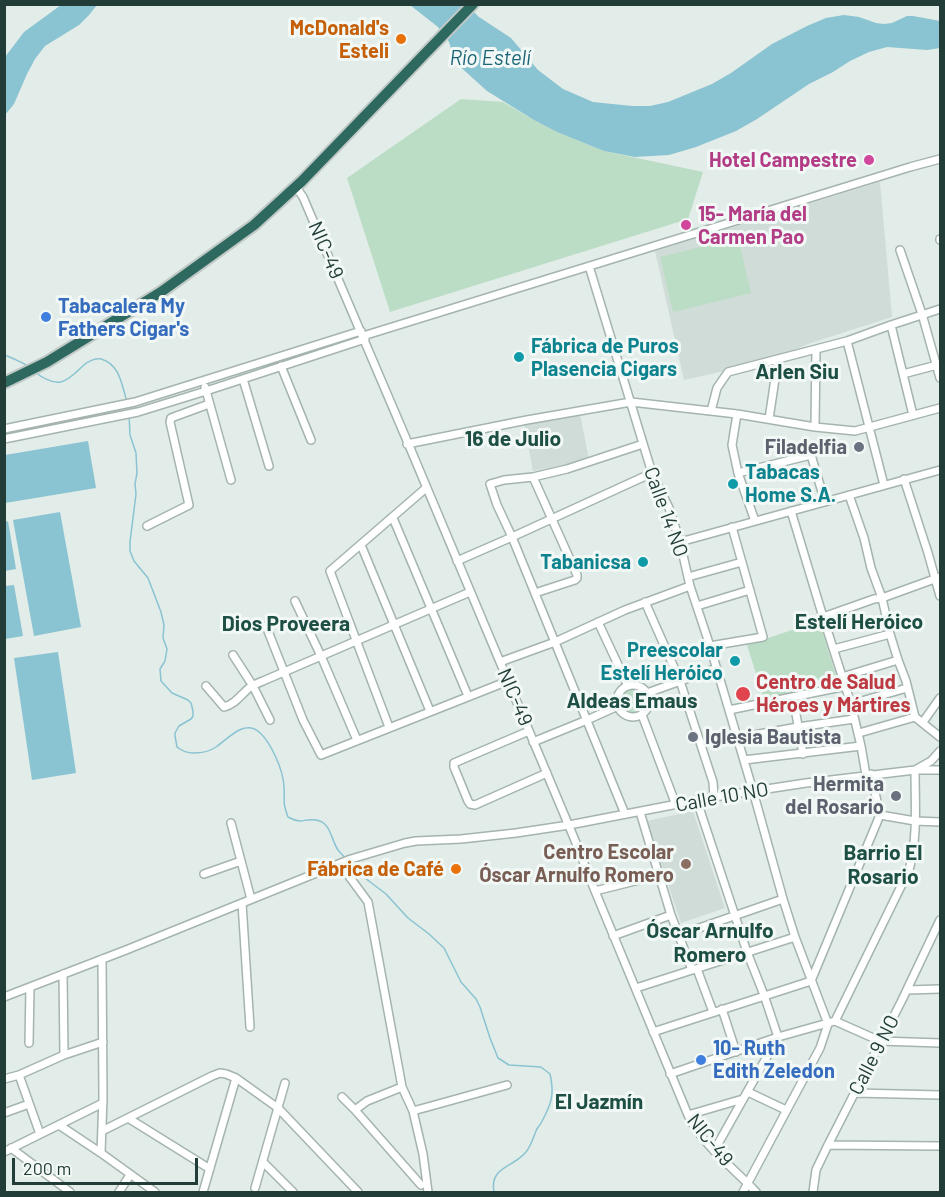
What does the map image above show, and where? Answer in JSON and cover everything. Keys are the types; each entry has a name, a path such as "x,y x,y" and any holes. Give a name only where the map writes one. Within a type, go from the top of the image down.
{"highway":[{"path":"4,383 47,362 161,292 254,225 296,186 473,4"}],"street":[{"path":"4,429 135,402 940,159"},
{"name":"NIC-49","path":"296,186 303,197 363,335 692,1124 714,1151 756,1192"},
{"path":"900,250 922,314 940,378"},
{"name":"Calle 14 NO","path":"590,266 652,473 669,508 680,542 690,586 717,668 795,937 811,981 831,1023"},
{"path":"711,411 717,388 728,372 848,342 940,309"},
{"path":"891,325 913,415"},
{"path":"4,439 138,412 281,366 363,335"},
{"path":"848,342 884,485"},
{"path":"815,427 816,350"},
{"path":"769,419 778,359"},
{"path":"903,374 937,365"},
{"path":"281,366 311,440"},
{"path":"243,379 269,466"},
{"path":"204,381 231,480"},
{"path":"407,444 631,402 855,431 940,408"},
{"path":"147,526 189,505 170,422 171,417 209,404"},
{"path":"737,414 732,445 738,472 755,521"},
{"path":"626,814 490,484 567,469 643,444"},
{"path":"738,472 811,455 825,502"},
{"path":"680,542 940,470"},
{"path":"457,561 652,473"},
{"path":"533,477 577,575 575,580 535,593"},
{"path":"904,480 938,578 940,597"},
{"path":"389,728 330,571 426,488"},
{"path":"849,495 882,598 890,634 915,717 940,736"},
{"path":"653,1032 811,981 880,815 846,686 791,511"},
{"path":"393,518 468,696"},
{"path":"710,646 763,636 732,527"},
{"path":"361,545 430,711"},
{"path":"688,577 742,562"},
{"path":"823,617 938,578"},
{"path":"500,662 555,642 645,602 690,586"},
{"path":"697,606 750,590"},
{"path":"206,686 226,707 253,686 470,592"},
{"path":"295,601 357,740"},
{"path":"645,602 680,681 714,782 714,797"},
{"path":"597,622 628,686"},
{"path":"266,626 303,720 321,755 508,681"},
{"path":"834,649 890,634"},
{"path":"233,655 253,686 270,720"},
{"path":"842,677 898,660"},
{"path":"647,693 717,668"},
{"path":"632,685 641,687 647,693 649,705 642,715 627,716 621,712 618,706 618,696 624,688 632,685"},
{"path":"729,710 846,686"},
{"path":"851,704 908,688"},
{"path":"793,697 803,754"},
{"path":"923,722 940,698"},
{"path":"533,742 618,706"},
{"path":"642,715 676,805"},
{"path":"859,733 915,717"},
{"path":"737,738 855,719"},
{"path":"529,730 454,763 468,801 475,805 547,773"},
{"path":"744,760 861,746"},
{"path":"743,1192 820,1048 909,870 916,837 915,770 931,761 940,751"},
{"name":"Calle 10 NO","path":"4,997 345,861 416,840 516,833 753,791 868,775 940,770"},
{"path":"697,801 778,1037 714,1151"},
{"path":"640,812 671,915 713,1012"},
{"path":"880,815 915,821 940,822"},
{"path":"231,823 251,899"},
{"path":"204,874 241,861"},
{"path":"345,861 368,902 402,1087 413,1111 423,1154 424,1183 414,1192"},
{"path":"595,891 659,875"},
{"path":"679,935 783,899"},
{"path":"242,903 250,1027"},
{"path":"613,936 671,915"},
{"name":"Calle 9 NO","path":"813,1192 816,1170 880,1041 937,934 940,923"},
{"path":"636,988 795,937"},
{"path":"101,1153 102,959"},
{"path":"63,974 64,1055"},
{"path":"28,1043 30,987"},
{"path":"907,990 940,989"},
{"path":"722,1009 736,1052"},
{"path":"670,1074 778,1037 831,1023 880,1041 940,1043"},
{"path":"4,1079 103,1042"},
{"path":"102,1131 212,1076 220,1073 226,1074 236,1078 278,1108 358,1192"},
{"path":"19,1075 40,1134"},
{"path":"203,1192 236,1078"},
{"path":"255,1188 285,1083"},
{"path":"413,1111 507,1085"},
{"path":"355,1110 367,1101 402,1087"},
{"path":"855,1094 940,1095"},
{"path":"688,1115 745,1096 786,1110"},
{"path":"342,1097 424,1183 428,1192"},
{"path":"70,1192 8,1150 103,1103"},
{"path":"4,1113 29,1104"},
{"path":"128,1118 210,1169"},
{"path":"59,1125 155,1192"},
{"path":"828,1145 940,1146"},
{"path":"263,1162 293,1192"},
{"path":"119,1192 130,1175"}],"shaded area":[{"path":"880,182 892,317 786,353 684,380 655,251"},
{"path":"580,414 589,460 533,471 524,424"},
{"name":"Centro Escolar Óscar Arnulfo Romero","path":"693,811 725,908 681,923 647,821"}],"green space":[{"path":"461,99 503,102 557,132 604,151 703,172 688,219 390,312 347,178"},
{"path":"738,238 751,293 673,312 660,257"},
{"path":"819,621 839,685 765,702 747,645"},
{"path":"634,688 643,692 647,701 643,710 634,714 625,710 621,701 625,692"}],"water":[{"path":"61,5 97,5 79,25 45,46 35,59 14,104 5,115 5,57 24,32"},
{"name":"Río Estelí","path":"410,5 467,5 479,17 511,38 538,70 563,89 593,102 632,106 650,106 668,102 712,84 772,44 826,18 844,15 884,24 907,16 940,21 940,48 927,50 887,47 869,52 809,84 736,131 669,155 635,157 604,151 557,132 487,91 455,62 449,42 438,27"},
{"path":"88,441 96,488 5,503 5,455"},
{"path":"60,512 81,627 34,636 13,520"},
{"path":"8,521 16,569 5,571 5,522"},
{"path":"14,585 23,636 5,639 5,586"},
{"path":"58,652 76,773 32,780 14,658"}],"waterway":[{"path":"4,355 29,367"},
{"path":"35,372 51,381 61,382 71,377 88,362 101,359 116,371 127,402"},
{"path":"129,415 137,473 130,551 134,561 148,578 161,612 164,625 163,638 167,649 165,661 160,669 161,681 172,693 188,700 193,711 191,719 179,726 175,733 177,747 187,752 203,752 213,749 242,729 248,728 259,732 268,742 279,765 288,817 300,821 321,821 345,858"},
{"path":"350,863 361,875 386,894 408,918 444,948 461,982 480,1007 498,1058 509,1065 541,1067 550,1074 551,1100 531,1145 521,1157 498,1173 493,1184 494,1192"}],"place":[{"name":"McDonald's Esteli","path":"401,39"},
{"name":"Hotel Campestre","path":"869,160"},
{"name":"15- María del Carmen Pao","path":"686,225"},
{"name":"Tabacalera My Fathers Cigar's","path":"46,317"},
{"name":"Fábrica de Puros Plasencia Cigars","path":"519,357"},
{"name":"Filadelfia","path":"859,447"},
{"name":"Tabacas Home S.A.","path":"733,484"},
{"name":"Tabanicsa","path":"643,562"},
{"name":"Preescolar Estelí Heróico","path":"735,661"},
{"name":"Centro de Salud Héroes y Mártires","path":"743,694"},
{"name":"Iglesia Bautista","path":"693,737"},
{"name":"Hermita del Rosario","path":"896,796"},
{"name":"Centro Escolar Óscar Arnulfo Romero","path":"686,864"},
{"name":"Fábrica de Café","path":"456,869"},
{"name":"10- Ruth Edith Zeledon","path":"701,1060"}],"district":[{"name":"Arlen Siu","path":"797,372"},
{"name":"16 de Julio","path":"513,439"},
{"name":"Estelí Heróico","path":"859,622"},
{"name":"Dios Proveera","path":"286,624"},
{"name":"Aldeas Emaus","path":"632,701"},
{"name":"Barrio El Rosario","path":"883,865"},
{"name":"Óscar Arnulfo Romero","path":"710,943"},
{"name":"El Jazmín","path":"599,1102"}]}
